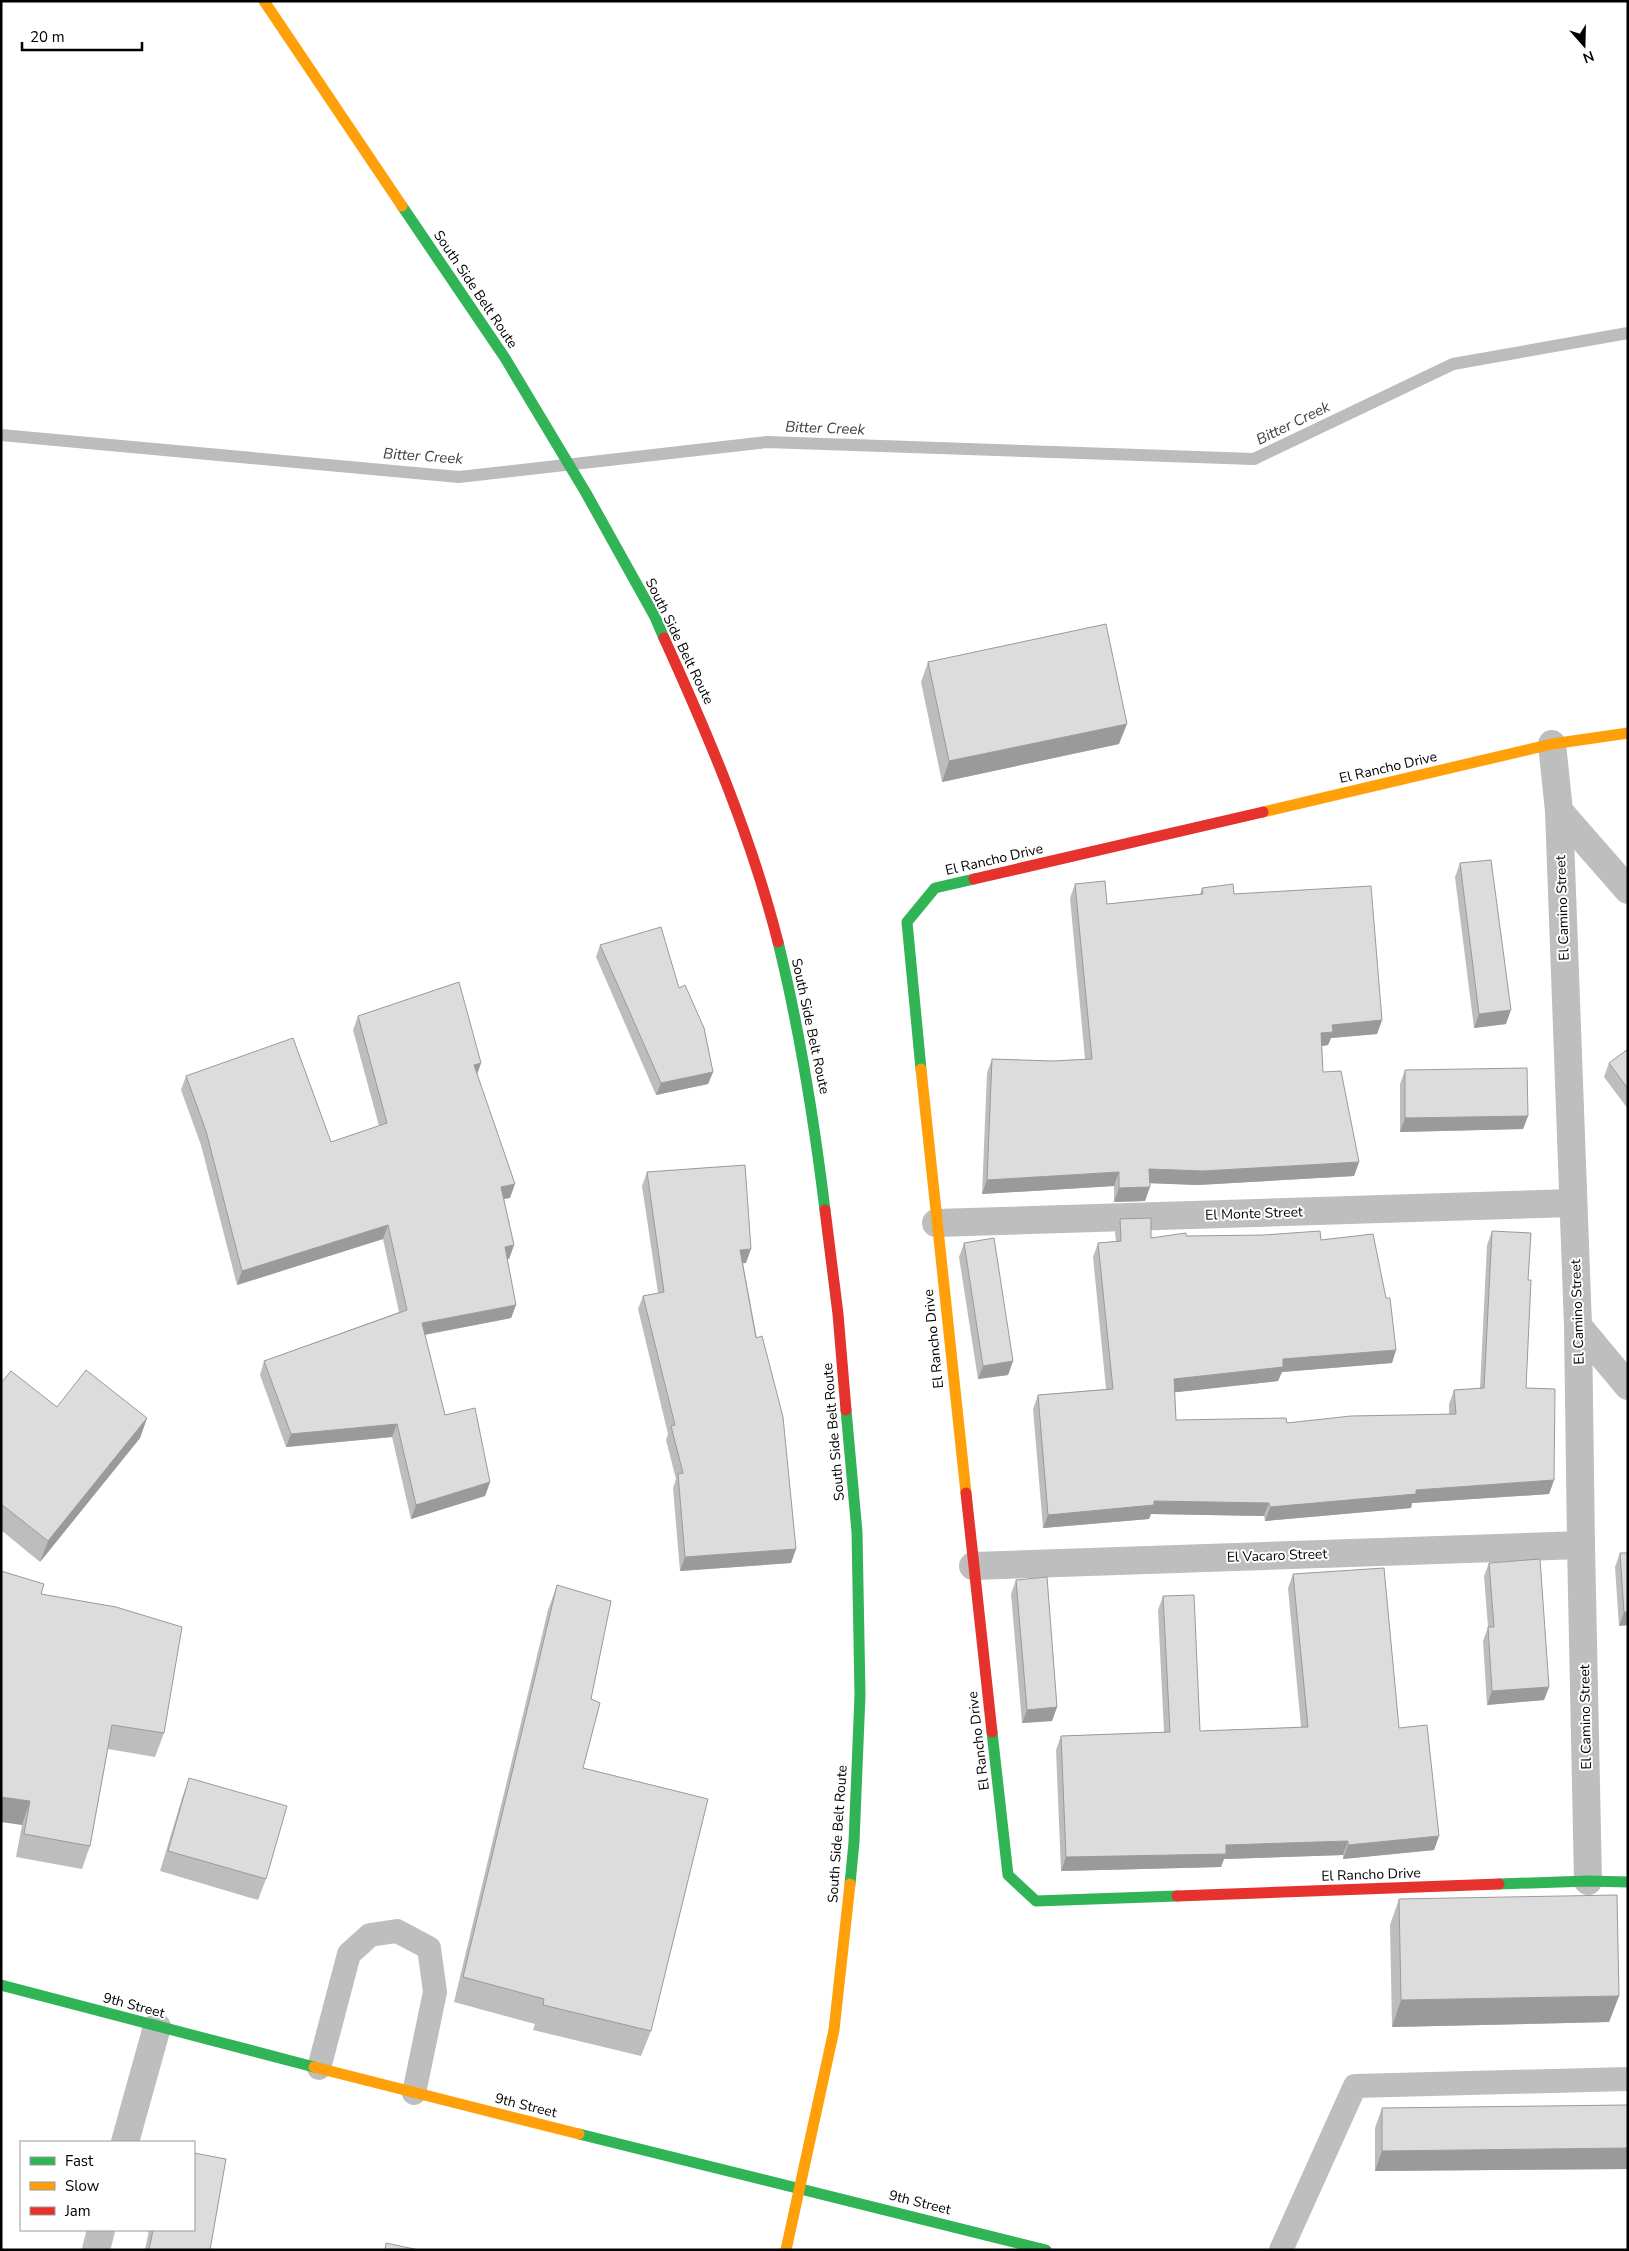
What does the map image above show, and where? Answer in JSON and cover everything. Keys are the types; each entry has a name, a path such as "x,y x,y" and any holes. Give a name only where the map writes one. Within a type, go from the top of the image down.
{"main road":[{"name":"South Side Belt Route","path":"264,1 505,358 581,484 654,617 712,743 765,891 797,1021 815,1125 838,1314 857,1532 860,1695 854,1842 834,2030 786,2250"},
{"name":"El Rancho Drive","path":"1628,733 1552,744 935,888 907,922 936,1223 1008,1875 1036,1901 1588,1881 1628,1882"},
{"name":"9th Street","path":"1,1985 414,2093 1046,2250"}],"street":[{"name":"El Camino Street","path":"1552,744 1559,812 1578,1326 1588,1881"},
{"path":"1559,812 1628,890"},
{"name":"El Monte Street","path":"936,1223 1573,1203"},
{"path":"1578,1326 1628,1386"},
{"name":"El Vacaro Street","path":"973,1566 1581,1545"},
{"path":"125,2141 157,2027"},
{"path":"96,2250 101,2231"}],"lane":[{"path":"319,2068 349,1954 370,1935 397,1931 429,1948 435,1992 414,2093"},
{"path":"1280,2250 1354,2086 1628,2079"}],"building":[{"path":"1106,624 1127,724 949,761 928,662"},
{"path":"1491,860 1511,1010 1479,1014 1460,863"},
{"path":"1105,881 1107,904 1203,894 1202,888 1233,884 1234,894 1371,886 1382,1020 1332,1025 1333,1032 1321,1033 1323,1072 1341,1071 1359,1162 1203,1171 1149,1169 1150,1187 1119,1188 1119,1172 987,1180 992,1059 1052,1061 1092,1059 1075,884"},
{"path":"661,927 679,988 685,985 704,1028 713,1072 661,1083 600,945"},
{"path":"459,982 481,1063 474,1065 515,1184 501,1187 514,1245 505,1247 516,1305 422,1323 445,1415 475,1408 490,1482 416,1505 397,1424 291,1434 264,1361 407,1310 388,1225 242,1271 206,1131 186,1076 293,1038 331,1142 387,1123 358,1016"},
{"path":"1628,1049 1628,1089 1609,1063"},
{"path":"1527,1068 1528,1116 1405,1118 1405,1070"},
{"path":"745,1165 751,1249 740,1250 756,1338 762,1336 783,1417 796,1549 685,1557 678,1474 683,1473 671,1426 675,1425 643,1296 664,1292 647,1172"},
{"path":"1151,1218 1151,1238 1186,1233 1186,1236 1264,1235 1320,1231 1321,1240 1373,1234 1386,1298 1390,1298 1396,1350 1283,1359 1283,1367 1174,1379 1176,1420 1286,1418 1287,1423 1351,1416 1456,1414 1454,1390 1484,1388 1492,1231 1531,1233 1528,1280 1531,1280 1526,1388 1555,1389 1554,1480 1416,1490 1416,1494 1270,1507 1269,1503 1154,1501 1154,1505 1048,1515 1038,1395 1113,1389 1098,1243 1121,1241 1120,1219"},
{"path":"994,1238 1013,1361 983,1366 964,1243"},
{"path":"86,1370 147,1418 48,1541 1,1504 1,1383 11,1371 57,1407"},
{"path":"1620,1553 1628,1553 1628,1612 1624,1612"},
{"path":"1540,1559 1549,1687 1492,1691 1488,1627 1494,1627 1489,1563"},
{"path":"1384,1568 1399,1728 1427,1725 1439,1836 1348,1845 1348,1841 1226,1845 1226,1854 1066,1857 1061,1736 1170,1732 1163,1596 1194,1595 1200,1731 1308,1727 1293,1574"},
{"path":"1,1571 44,1584 41,1594 116,1607 182,1627 164,1733 112,1725 90,1846 24,1834 30,1801 1,1797"},
{"path":"1047,1577 1057,1707 1027,1710 1016,1580"},
{"path":"557,1585 611,1601 591,1699 600,1703 583,1768 708,1799 651,2031 543,2005 544,1999 463,1977"},
{"path":"189,1778 287,1806 266,1879 168,1851"},
{"path":"1617,1895 1619,1996 1401,2000 1399,1899"},
{"path":"1628,2105 1628,2148 1382,2151 1382,2108"},
{"path":"195,2153 226,2159 210,2250 149,2250 153,2231 195,2231"},
{"path":"386,2243 419,2250 385,2250"}],"waterway":[{"name":"Bitter Creek","path":"1,435 459,477 767,442 1254,459 1453,364 1628,333"}],"traffic: fast":[{"path":"402,206 505,358 586,493 655,617 664,638"},
{"path":"921,1069 907,922 935,888 974,879"},
{"path":"778,942 806,1076 825,1210"},
{"path":"846,1410 857,1532 860,1695 854,1842 850,1884"},
{"path":"992,1732 1008,1875 1036,1901 1177,1896"},
{"path":"1499,1884 1588,1881 1628,1882"},
{"path":"1,1985 314,2067"},
{"path":"579,2134 1046,2250"}],"traffic: slow":[{"path":"264,1 402,206"},
{"path":"1263,812 1552,744 1628,733"},
{"path":"921,1069 966,1493"},
{"path":"786,2250 834,2030 850,1884"},
{"path":"314,2067 579,2134"}],"traffic: jam":[{"path":"664,638 728,787 755,864 778,942"},
{"path":"974,879 1263,812"},
{"path":"825,1210 838,1314 846,1410"},
{"path":"966,1493 992,1732"},
{"path":"1177,1896 1499,1884"}]}
